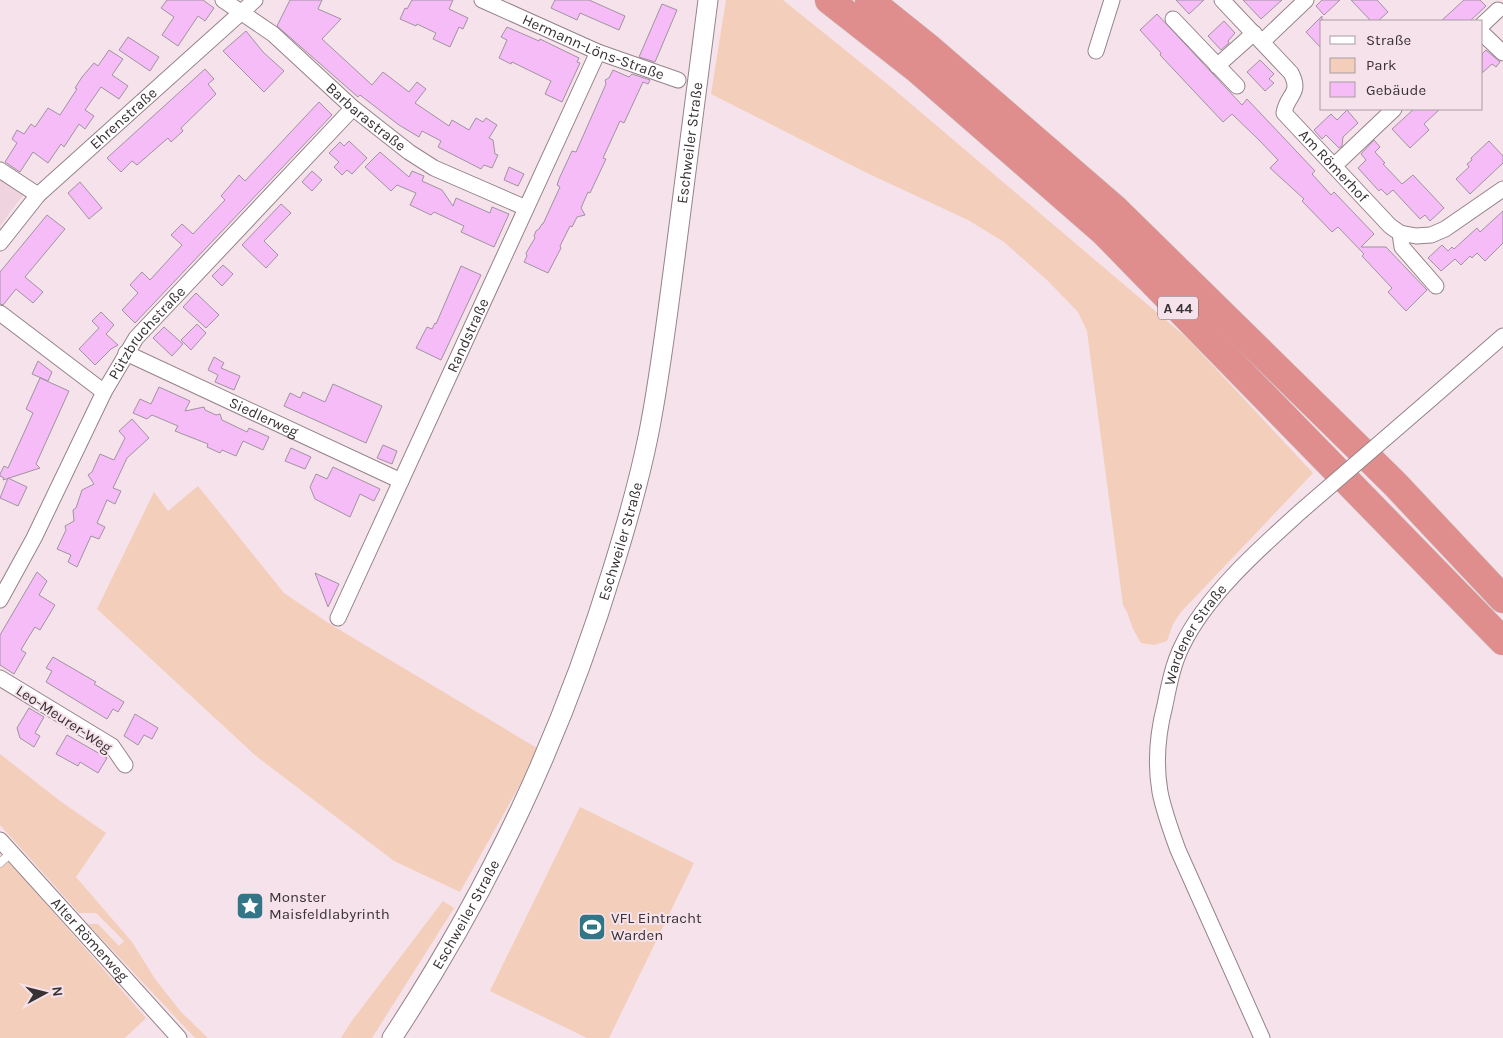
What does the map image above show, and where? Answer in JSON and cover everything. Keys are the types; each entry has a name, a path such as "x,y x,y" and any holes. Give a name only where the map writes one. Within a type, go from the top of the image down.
{"highway":[{"name":"A 44","path":"829,0 917,69 1104,232 1503,641"},
{"name":"A 44","path":"869,0 930,49 1116,209 1395,484 1503,599"}],"street":[{"name":"Barbarastraße","path":"224,0 273,34 353,108 409,152 434,168 526,208"},
{"name":"Ehrenstraße","path":"0,243 38,195 255,0"},
{"name":"Hermann-Löns-Straße","path":"482,0 598,52 678,80"},
{"name":"Eschweiler Straße","path":"392,1038 425,987 479,893 531,789 563,715 602,604 633,500 648,437 663,348 708,0"},
{"path":"1096,51 1112,0"},
{"path":"1222,0 1258,38"},
{"path":"1217,66 1258,38 1306,0"},
{"path":"1483,24 1498,10"},
{"path":"1173,19 1237,86"},
{"path":"1483,34 1503,54"},
{"name":"Am Römerhof","path":"1258,38 1291,73 1296,83 1294,94 1286,103 1284,114 1390,226 1400,234 1402,247 1436,286"},
{"name":"Randstraße","path":"338,618 598,52"},
{"name":"Pützbruchstraße","path":"0,600 34,538 104,392 136,338 353,108"},
{"path":"1334,166 1393,110"},
{"path":"0,170 38,195"},
{"path":"1400,234 1431,235 1445,229 1503,188"},
{"path":"0,313 104,392"},
{"name":"Wardener Straße","path":"1262,1038 1178,850 1167,820 1160,791 1158,746 1172,671 1182,646 1199,618 1226,584 1256,552 1503,336"},
{"name":"Siedlerweg","path":"126,353 401,481"},
{"name":"Leo-Meurer-Weg","path":"0,678 112,746 125,765"},
{"name":"Alter Römerweg","path":"0,840 179,1038"}],"lane":[{"path":"0,863 12,852"}],"shaded area":[{"path":"0,179 23,195 0,226"}],"green space":[{"path":"726,0 783,0 891,87 1187,338 1313,473 1181,612 1173,624 1167,641 1154,645 1141,643 1123,605 1087,331 1078,312 1048,281 1004,242 968,220 867,173 711,94"},
{"path":"198,486 284,593 330,624 537,748 522,781 460,892 394,861 256,756 97,609 154,492 168,511"},
{"path":"0,754 60,801 106,833 76,877 132,942 155,979 181,1012 208,1038 195,1038 88,924 98,924 119,946 124,941 96,913 79,913 0,825"},
{"name":"VFL Eintracht Warden","path":"580,807 694,863 609,1038 587,1038 490,991"},
{"path":"0,854 146,1018 125,1038 0,1038"},
{"path":"443,901 454,908 372,1038 341,1038 351,1022"}],"building":[{"path":"167,0 203,0 214,8 205,21 198,16 178,46 162,35 174,17 161,8"},
{"path":"290,0 322,0 318,9 341,19 322,39 372,85 383,72 409,92 417,82 426,89 415,103 449,126 452,120 469,130 476,118 483,122 486,118 497,125 489,138 493,140 495,154 498,155 492,168 484,165 481,169 438,147 441,141 422,131 419,137 399,125 360,95 358,97 277,26"},
{"path":"412,0 453,0 449,9 468,18 463,29 459,27 450,47 433,39 436,33 417,24 416,26 400,19 405,8 407,9"},
{"path":"555,0 589,0 625,16 619,30 580,13 577,20 551,8"},
{"path":"1176,0 1204,0 1189,14"},
{"path":"1243,0 1282,0 1261,19"},
{"path":"1322,0 1340,0 1324,15 1316,6"},
{"path":"1351,0 1377,0 1388,12 1379,20 1370,20"},
{"path":"1464,0 1480,0 1486,6 1471,20 1442,20"},
{"path":"662,4 677,10 655,62 639,57"},
{"path":"1157,14 1242,105 1247,99 1315,171 1312,174 1331,195 1334,192 1374,234 1361,247 1386,247 1427,290 1406,311 1388,292 1392,288 1362,256 1364,254 1338,227 1332,232 1302,201 1304,199 1270,168 1278,160 1260,141 1232,114 1223,122 1160,55 1161,53 1140,30"},
{"path":"1322,16 1322,20 1320,20 1320,47 1306,32"},
{"path":"1224,21 1235,33 1228,41 1229,43 1221,50 1208,36"},
{"path":"507,27 539,41 540,39 579,58 577,62 580,63 562,102 545,94 551,81 512,62 511,64 499,58 507,40 501,37"},
{"path":"246,31 263,52 284,71 264,92 223,51"},
{"path":"128,37 159,57 150,71 119,50"},
{"path":"109,50 123,59 112,75 128,86 119,99 101,87 85,110 94,116 85,129 79,124 64,147 61,144 48,163 33,152 20,172 5,162 17,143 12,139 17,130 24,134 31,124 35,127 48,108 60,115 77,89 75,88 82,77 94,63 98,66"},
{"path":"1486,50 1500,62 1496,67 1492,64 1483,72 1483,53"},
{"path":"1260,60 1274,74 1269,79 1274,83 1265,91 1247,72"},
{"path":"205,69 214,79 208,84 216,94 181,128 183,131 171,142 168,138 137,165 132,161 121,172 107,158"},
{"path":"613,70 629,77 632,74 650,80 648,84 643,82 624,123 620,121 603,158 606,159 581,208 585,215 577,217 572,227 570,226 548,273 524,262 527,256 526,253 535,238 536,231 543,224 560,187 557,185 559,179 572,151 576,152 606,84 605,80 609,78"},
{"path":"319,102 332,115 135,323 122,310 138,293 130,285 142,272 150,280 182,245 171,235 182,224 193,234 225,200 221,196 239,175 245,181"},
{"path":"1347,110 1358,123 1343,137 1342,146 1339,148 1326,135 1322,139 1314,130 1331,114 1337,120"},
{"path":"1413,110 1439,110 1424,124 1429,130 1410,148 1392,129"},
{"path":"1374,140 1380,147 1375,152 1385,163 1383,164 1402,184 1413,175 1444,208 1430,221 1425,215 1420,219 1393,190 1387,195 1381,189 1379,191 1358,168 1366,160 1361,154"},
{"path":"349,141 367,158 352,174 347,170 342,175 334,167 339,162 329,153 340,142 344,146"},
{"path":"1489,141 1503,156 1503,163 1470,194 1456,179 1469,167 1467,164 1472,160 1471,158"},
{"path":"380,152 409,177 412,171 424,176 422,181 442,190 453,206 456,198 490,213 492,207 509,214 494,247 461,232 464,226 434,212 431,215 410,205 416,193 397,185 391,191 365,167"},
{"path":"509,167 524,174 518,186 504,180"},
{"path":"312,171 322,180 312,191 302,182"},
{"path":"80,182 102,208 89,219 68,193"},
{"path":"281,204 291,213 264,241 278,255 266,268 242,245"},
{"path":"1503,211 1503,243 1485,261 1477,253 1472,258 1470,256 1461,265 1455,259 1441,271 1428,258 1442,245 1448,251 1452,247 1454,249 1477,228 1480,232"},
{"path":"47,215 65,229 25,277 43,292 33,303 16,289 3,305 0,304 0,272"},
{"path":"223,265 233,274 222,286 212,276"},
{"path":"461,266 481,275 441,360 416,348 427,327 432,329 436,324"},
{"path":"196,293 219,315 206,328 183,307"},
{"path":"101,312 114,325 106,334 118,345 111,349 95,365 79,349 99,328 92,321"},
{"path":"197,324 206,333 191,350 181,340"},
{"path":"164,327 183,344 172,356 153,338"},
{"path":"214,357 224,363 221,368 240,376 234,390 215,382 218,375 208,370"},
{"path":"38,361 52,372 48,381 32,374"},
{"path":"40,378 69,391 36,464 40,468 3,480 4,478 0,474 4,466 8,468 33,413 26,409"},
{"path":"333,384 382,406 366,443 284,406 290,393 300,398 303,392 325,402"},
{"path":"159,387 190,401 185,411 204,407 205,410 216,415 220,414 222,420 247,432 249,428 269,437 263,450 243,441 236,456 222,450 220,453 207,447 208,444 175,431 178,426 152,415 147,419 133,413 140,399 151,404"},
{"path":"132,419 149,438 127,458 113,488 121,491 115,504 107,500 97,523 105,527 99,539 91,536 77,567 68,562 71,555 57,549 66,530 65,526 74,521 73,510 76,508 82,490 94,484 88,475 92,472 100,454 114,460 125,438 119,431"},
{"path":"383,445 397,451 392,464 377,458"},
{"path":"291,448 311,457 305,469 285,461"},
{"path":"333,467 380,489 374,501 360,494 350,517 315,499 310,487 316,474 327,479"},
{"path":"8,478 27,487 18,506 0,498"},
{"path":"37,572 47,581 39,595 55,605 40,630 35,627 28,638 21,650 26,653 14,674 0,665 0,635"},
{"path":"315,573 339,584 328,607"},
{"path":"53,657 96,682 94,684 124,702 118,712 113,709 107,719 46,682 52,671 46,668"},
{"path":"29,708 44,717 35,733 40,736 34,747 20,738 17,728"},
{"path":"135,714 158,728 152,739 144,735 138,745 124,736"},
{"path":"67,735 107,758 98,773 80,762 78,766 56,754"}],"place":[{"name":"Monster Maisfeldlabyrinth","path":"250,906"},
{"name":"VFL Eintracht Warden","path":"592,927"}]}
